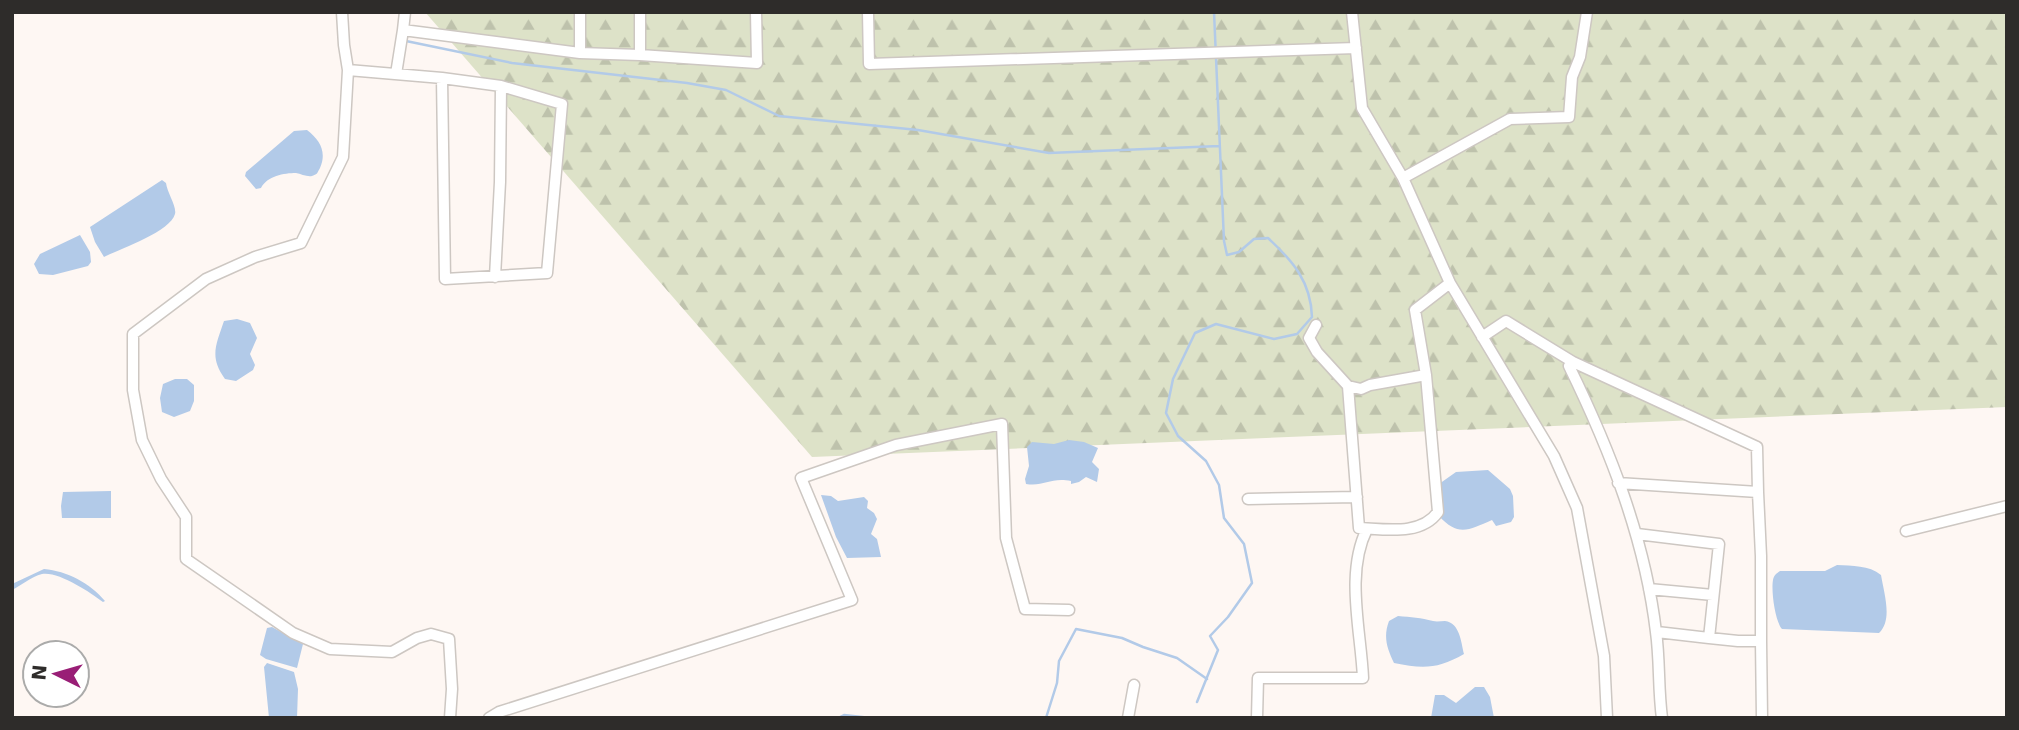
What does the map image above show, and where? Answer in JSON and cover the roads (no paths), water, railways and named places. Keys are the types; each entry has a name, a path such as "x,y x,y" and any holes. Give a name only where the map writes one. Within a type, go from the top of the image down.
{"street":[{"path":"342,12 348,70 343,157 301,243 255,257 206,279 134,334 133,390 142,440 160,479 186,517 186,559 293,633 330,649 392,652 416,638 431,634 449,639 452,689 450,718"},
{"path":"396,74 405,12"},
{"path":"580,12 580,53"},
{"path":"640,12 640,55"},
{"path":"403,30 580,53 757,63 756,12"},
{"path":"868,12 869,64 1356,48"},
{"path":"1352,12 1362,108 1403,178 1450,283 1554,456 1577,508 1604,656 1607,718"},
{"path":"1403,178 1510,118 1569,117 1572,77 1580,57 1587,12"},
{"path":"348,70 442,78 501,86 562,104 547,273 445,279 442,78"},
{"path":"495,277 501,86"},
{"path":"1348,386 1359,528 1409,530 1433,519 1438,512 1426,375 1415,310 1450,283"},
{"path":"1482,337 1506,321 1573,362 1757,447 1762,718"},
{"path":"1316,325 1309,338 1317,352 1348,386 1361,389 1426,375"},
{"path":"1573,362 1569,366 1598,425 1637,534 1657,632 1658,692 1662,718"},
{"path":"489,718 499,712 852,600 801,478 896,445 1002,425 1006,538 1025,609 1069,610"},
{"path":"1618,482 1758,492"},
{"path":"1248,499 1357,497"},
{"path":"1906,531 2007,506"},
{"path":"1257,718 1258,678 1363,678 1356,593 1359,544 1367,528"},
{"path":"1637,534 1719,544 1709,638"},
{"path":"1649,589 1713,595"},
{"path":"1657,632 1738,642 1761,641"},
{"path":"1128,718 1135,685"}],"water":[{"path":"307,130 319,142 322,152 322,162 317,173 310,176 296,173 281,175 256,189 245,176 246,172 294,131"},
{"path":"162,180 166,183 175,207 171,221 155,233 104,257 90,227"},
{"path":"80,235 90,252 91,262 88,266 53,275 39,274 34,264 40,254"},
{"path":"237,319 250,323 257,338 250,354 255,365 253,370 236,381 225,379 217,364 216,351 224,321"},
{"path":"175,379 187,379 194,385 194,401 190,411 174,417 162,412 160,398 163,384"},
{"path":"1069,440 1098,448 1092,462 1099,469 1097,482 1086,477 1071,484 1071,481 1064,480 1026,484 1029,466 1027,447 1032,442 1054,444"},
{"path":"1488,470 1510,489 1514,517 1511,522 1496,526 1492,520 1464,530 1446,523 1439,516 1439,484 1456,472"},
{"path":"111,491 111,518 62,518 63,492"},
{"path":"821,495 831,496 838,501 864,497 868,501 867,508 877,519 871,534 877,539 881,557 847,558 836,537"},
{"path":"1837,565 1866,568 1881,575 1887,614 1879,633 1782,629 1777,620 1773,598 1775,575 1780,571 1825,571"},
{"path":"44,569 78,579 105,601 65,579 49,574 38,575 12,590 12,584"},
{"path":"1398,616 1450,622 1459,634 1464,654 1446,663 1430,666 1394,663 1386,632 1389,621"},
{"path":"272,627 303,644 297,668 260,655 267,628"},
{"path":"267,663 294,672 298,689 297,718 269,718 264,667"},
{"path":"1475,687 1484,687 1490,697 1494,718 1431,718 1435,695 1444,695 1456,703"}],"waterway":[{"path":"1197,702 1218,650 1210,636 1228,617 1252,583 1244,544 1224,518 1219,485 1206,461 1178,436 1166,413 1173,379 1195,333 1216,324 1274,339 1297,334 1312,317 1308,293 1299,273 1268,238 1254,239 1239,252 1227,255 1224,241 1214,12"},
{"path":"406,41 512,63 726,90 779,116 918,130 1049,153 1219,146"},
{"path":"1046,718 1057,683 1059,661 1076,629 1122,638 1177,658 1207,679"},
{"path":"838,718 844,715 871,718"}]}
